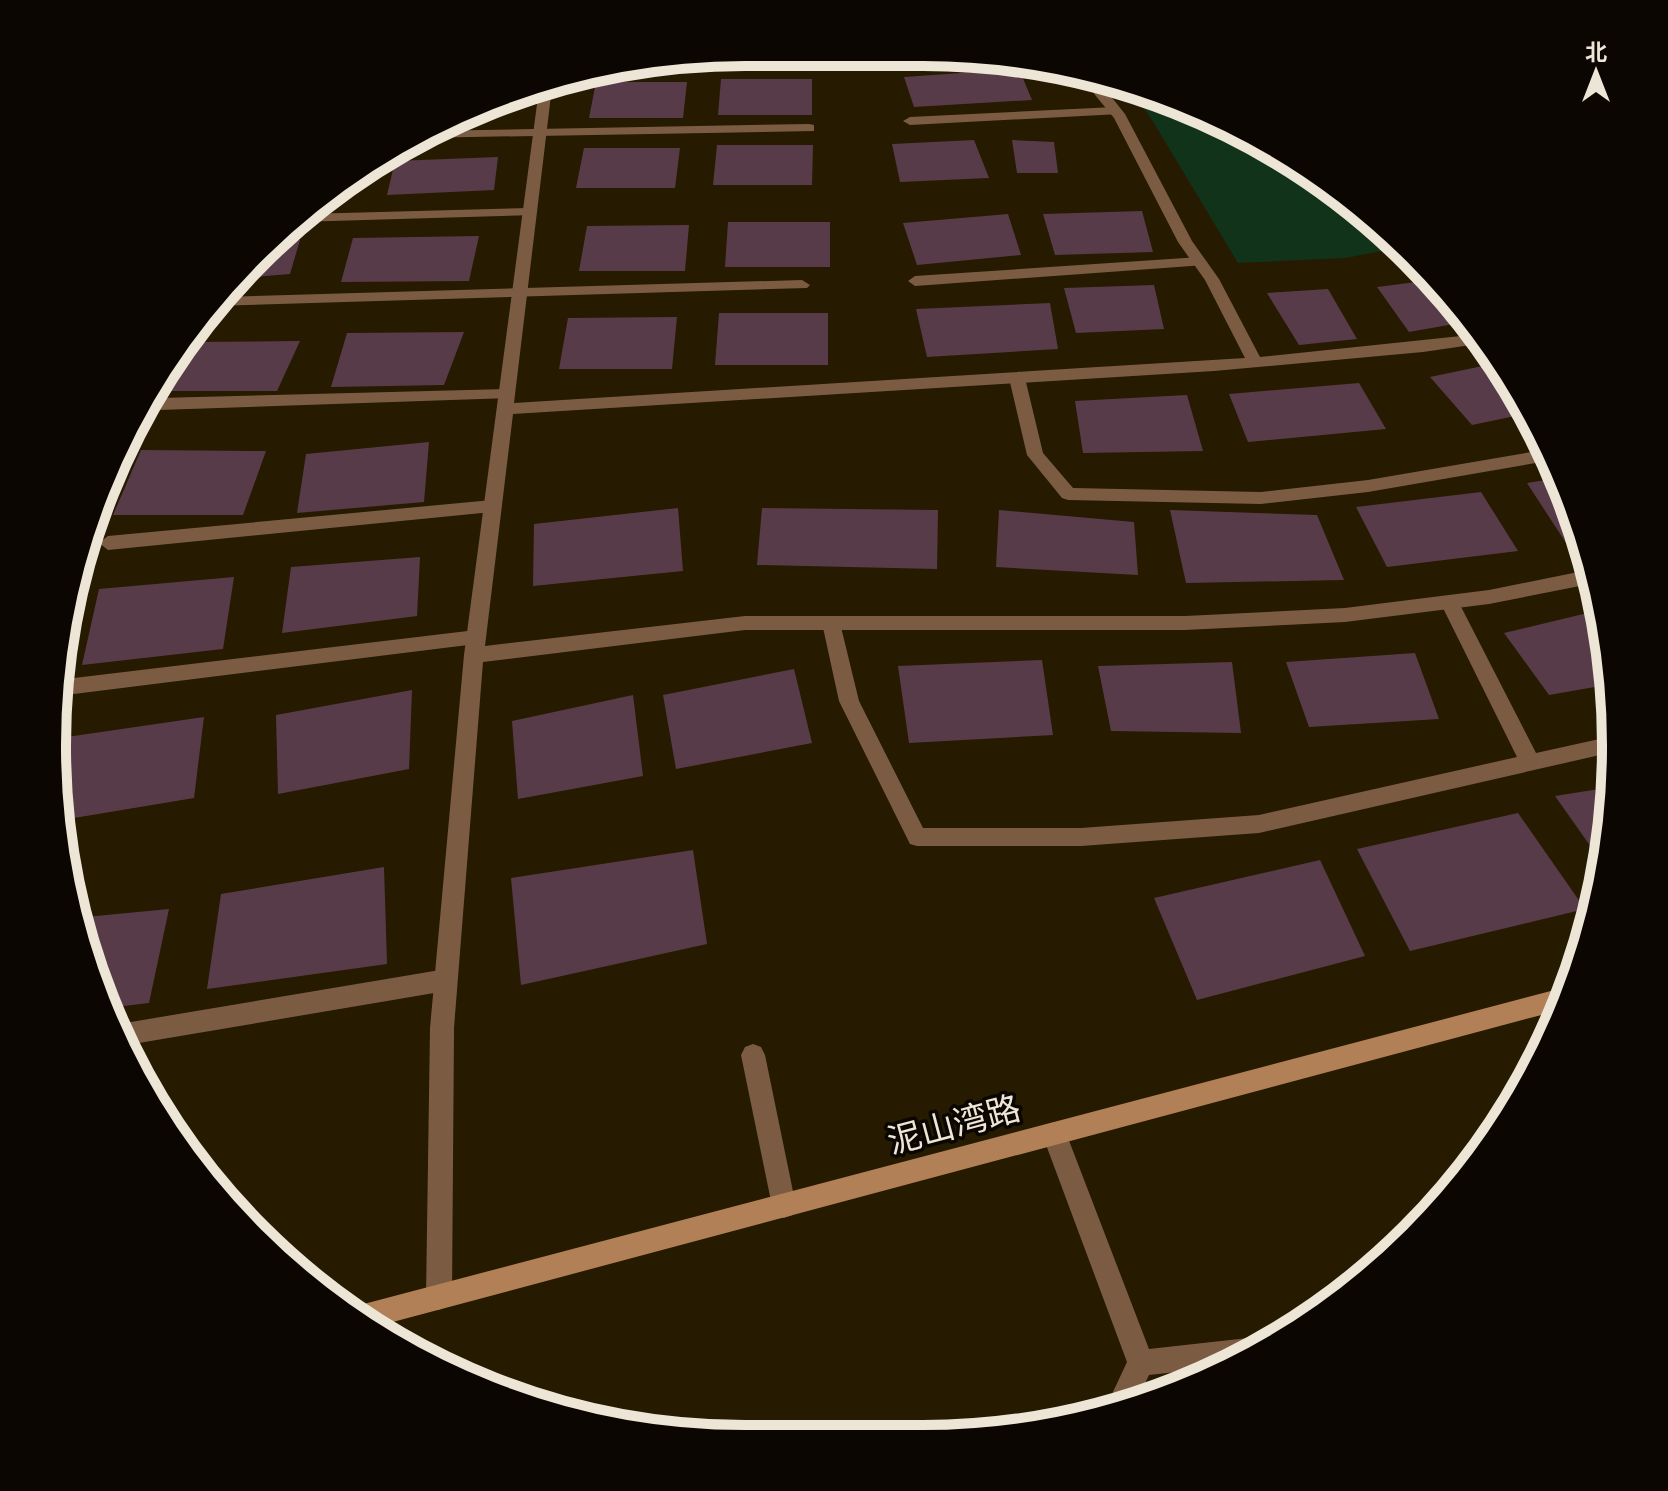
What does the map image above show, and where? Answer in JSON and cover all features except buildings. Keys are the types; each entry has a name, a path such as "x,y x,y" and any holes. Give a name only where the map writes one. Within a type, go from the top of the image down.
{"street":[{"path":"1097,89 1115,111 1185,242 1212,279 1255,362"},
{"path":"439,1297 442,1028 475,646 545,97"},
{"path":"910,121 1115,111"},
{"path":"448,135 809,128"},
{"path":"318,218 530,212"},
{"path":"915,281 1200,262"},
{"path":"231,302 802,285"},
{"path":"159,404 506,401 1017,378 1255,362 1468,340"},
{"path":"1017,378 1035,455 1068,494 1261,498 1368,486 1538,457"},
{"path":"108,543 492,506"},
{"path":"74,686 745,623 1185,623 1345,615 1449,602 1581,578"},
{"path":"1449,602 1530,762"},
{"path":"831,623 849,701 917,837 1081,837 1259,824 1602,746"},
{"path":"130,1033 446,980"},
{"name":"泥山湾路","path":"375,1314 1552,1002"},
{"path":"753,1055 784,1206"},
{"path":"1054,1134 1141,1363 1126,1393"},
{"path":"1141,1363 1226,1353"}],"green space":[{"path":"1137,101 1223,136 1262,157 1336,206 1387,250 1346,258 1238,263"}]}
